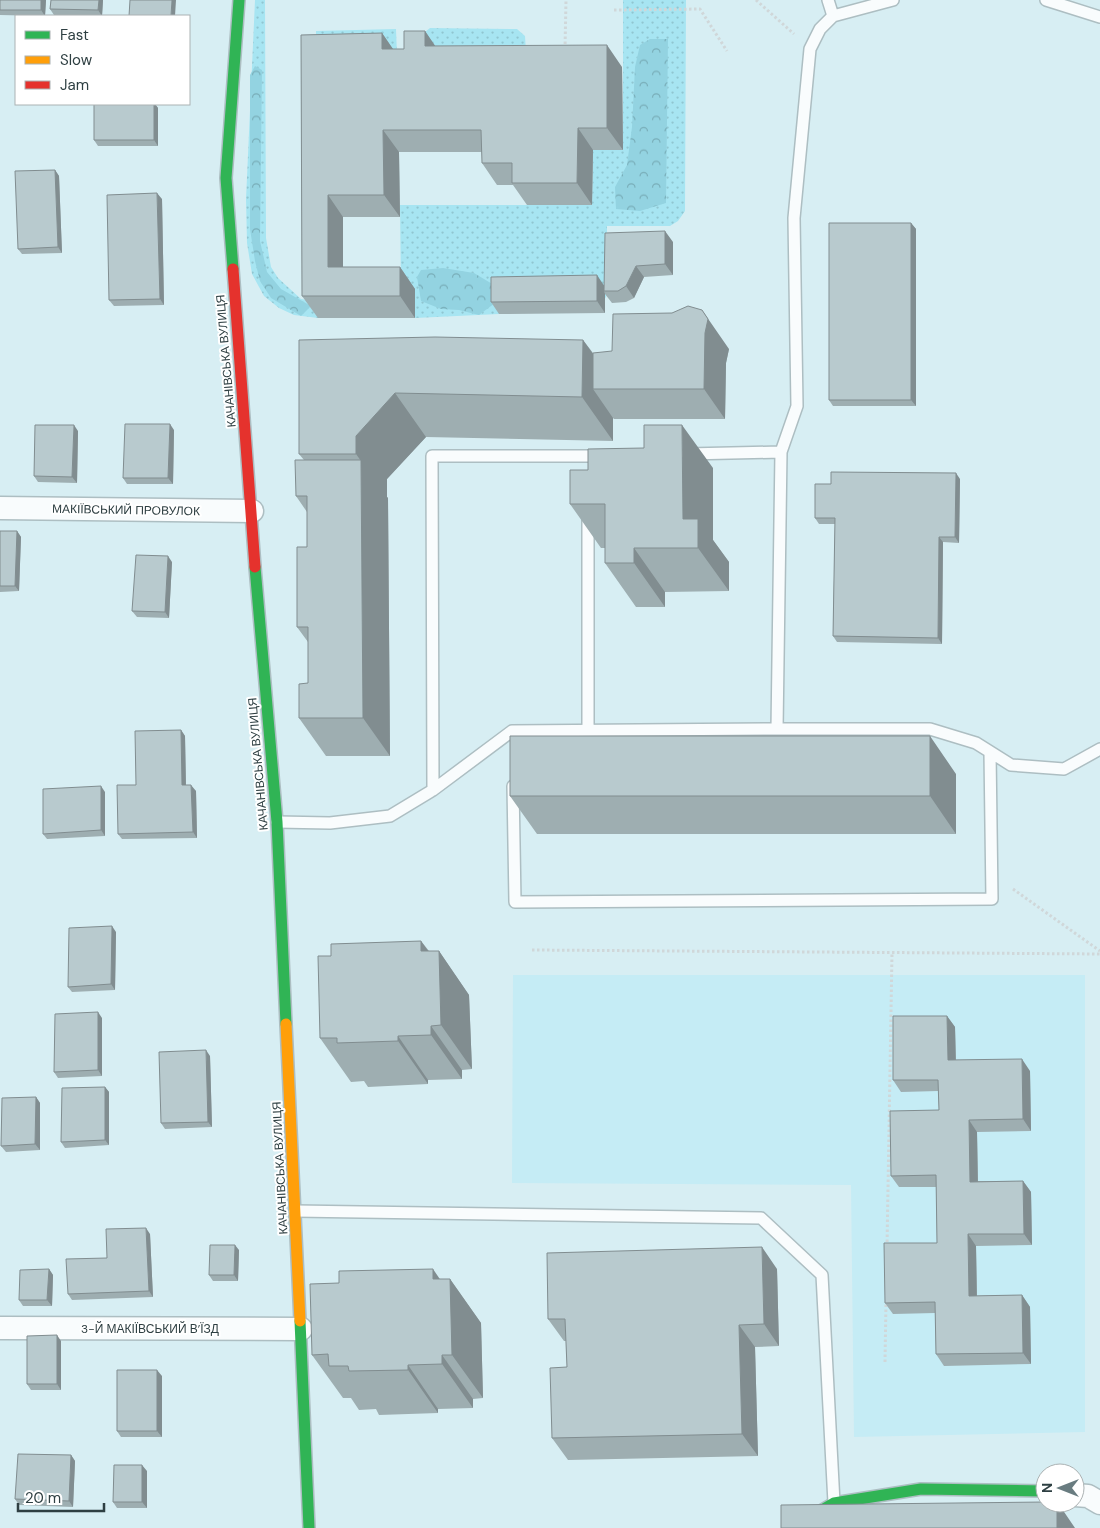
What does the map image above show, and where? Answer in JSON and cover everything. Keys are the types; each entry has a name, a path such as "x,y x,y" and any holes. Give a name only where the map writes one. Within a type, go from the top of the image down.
{"street":[{"name":"КАЧАНІВСЬКА ВУЛИЦЯ","path":"239,0 226,178 277,822 309,1528"},
{"name":"МАКІЇВСЬКИЙ ПРОВУЛОК","path":"0,508 252,511"},
{"name":"3-Й МАКІЇВСЬКИЙ В’ЇЗД","path":"0,1328 301,1329"},
{"path":"792,1528 834,1503 921,1489 1035,1491"},
{"path":"1085,1496 1100,1503"}],"lane":[{"path":"828,0 833,16"},
{"path":"777,729 781,452 798,406 794,218 810,48 820,29 833,16 893,0"},
{"path":"1046,0 1100,17"},
{"path":"674,454 781,452"},
{"path":"433,790 432,456 588,461 617,455"},
{"path":"588,505 588,730"},
{"path":"277,822 330,823 390,816 433,790 512,731 930,729 976,744 1011,764 1064,768 1100,749"},
{"path":"512,731 512,750"},
{"path":"513,769 515,902 992,899 990,886 990,752"},
{"path":"295,1211 761,1218 822,1275 834,1503"}],"path":[{"path":"565,58 566,0"},
{"path":"756,0 810,48"},
{"path":"614,10 700,9 727,51"},
{"path":"990,886 1008,886 1100,953"},
{"path":"532,950 1100,953"},
{"path":"887,1252 892,953"},
{"path":"885,1362 886,1292"}],"shaded area":[{"path":"255,0 265,0 266,238 271,267 278,278 301,299 318,302 318,318 294,315 279,308 264,296 252,274 247,243 246,199"},
{"path":"623,0 686,0 685,211 678,221 670,226 607,226 607,295 602,304 499,314 415,318 415,289 401,289 400,205 592,205 593,150 623,150"},
{"path":"430,28 517,29 525,36 527,67 440,68 425,32"},
{"path":"396,29 397,55 316,57 316,31"},
{"path":"513,975 1085,975 1085,1432 854,1437 851,1185 512,1183"}],"green space":[{"path":"650,39 668,39 666,203 640,211 616,209 615,187 627,165 632,127 635,67 640,45"},
{"path":"255,66 262,70 260,241 267,272 281,289 311,306 301,316 271,298 260,281 255,261 250,229 250,75"},
{"path":"443,268 474,273 499,288 499,300 479,315 459,310 441,309 421,301 417,277 421,270"}],"building":[{"path":"0,0 41,0 41,10 0,10"},
{"path":"51,0 99,0 98,10 50,9"},
{"path":"130,0 172,0 171,15 129,15"},
{"path":"404,31 425,31 425,46 607,45 607,128 578,128 577,183 512,183 512,163 482,163 481,130 383,130 384,195 328,195 328,267 400,267 400,296 302,296 301,35 382,33 382,49 404,49"},
{"path":"94,105 154,105 154,140 94,140"},
{"path":"55,170 58,247 18,249 15,171"},
{"path":"157,193 160,299 109,300 107,195"},
{"path":"829,223 911,223 911,400 829,400"},
{"path":"665,231 665,264 636,266 626,286 618,291 604,291 605,233"},
{"path":"597,275 597,301 491,302 491,277"},
{"path":"688,306 702,310 708,319 705,333 704,389 593,389 593,353 612,351 613,314 672,313"},
{"path":"435,337 583,340 582,397 395,393 356,436 356,454 299,454 299,340"},
{"path":"125,424 170,424 168,478 123,478"},
{"path":"35,425 74,425 72,477 34,476"},
{"path":"644,425 682,425 683,519 698,519 698,548 634,548 634,563 605,563 605,504 570,504 570,470 588,470 588,449 644,448"},
{"path":"295,460 361,460 363,718 299,718 299,684 308,683 308,627 297,627 297,547 307,547 307,496 296,496"},
{"path":"831,472 956,473 955,537 939,537 938,638 833,636 835,518 815,518 815,484 831,484"},
{"path":"0,531 17,531 15,586 0,586"},
{"path":"136,555 168,556 165,612 132,611"},
{"path":"181,730 182,785 191,785 193,832 118,834 117,785 136,785 135,731"},
{"path":"510,736 930,736 930,796 510,796"},
{"path":"101,786 101,830 43,834 43,789"},
{"path":"112,926 111,984 68,987 69,928"},
{"path":"421,941 421,951 439,951 441,1025 431,1026 431,1035 398,1036 398,1041 337,1043 337,1038 320,1038 318,956 331,956 331,944"},
{"path":"98,1012 98,1070 54,1072 55,1014"},
{"path":"893,1016 947,1016 948,1060 1022,1059 1023,1119 969,1120 970,1182 1023,1181 1024,1234 968,1234 969,1296 1022,1295 1023,1353 936,1354 935,1302 885,1303 884,1243 937,1243 936,1175 891,1176 890,1111 939,1110 938,1080 893,1080"},
{"path":"206,1050 208,1122 161,1123 159,1052"},
{"path":"105,1087 105,1140 61,1142 62,1088"},
{"path":"36,1097 35,1144 1,1146 2,1098"},
{"path":"146,1228 149,1291 68,1294 66,1259 107,1258 106,1229"},
{"path":"210,1245 235,1245 234,1275 209,1275"},
{"path":"762,1247 764,1324 739,1325 742,1434 552,1438 550,1368 567,1367 565,1319 548,1319 547,1253"},
{"path":"49,1269 47,1300 19,1300 20,1270"},
{"path":"433,1269 433,1279 450,1279 452,1355 442,1355 442,1364 408,1365 408,1370 349,1371 348,1366 329,1366 328,1354 312,1355 310,1284 339,1283 339,1271"},
{"path":"57,1335 57,1384 27,1384 27,1336"},
{"path":"117,1370 157,1370 157,1431 117,1431"},
{"path":"18,1454 71,1455 69,1501 15,1499"},
{"path":"114,1465 142,1465 142,1502 113,1502"},
{"path":"1035,1502 1035,1513 1057,1513 1057,1528 781,1528 781,1505"}],"traffic: fast":[{"path":"233,269 226,178 239,0"},
{"path":"255,567 277,822 286,1024"},
{"path":"300,1321 309,1528"},
{"path":"792,1528 834,1503 921,1489 1035,1491"}],"traffic: slow":[{"path":"286,1024 300,1321"}],"traffic: jam":[{"path":"233,269 255,567"}]}
